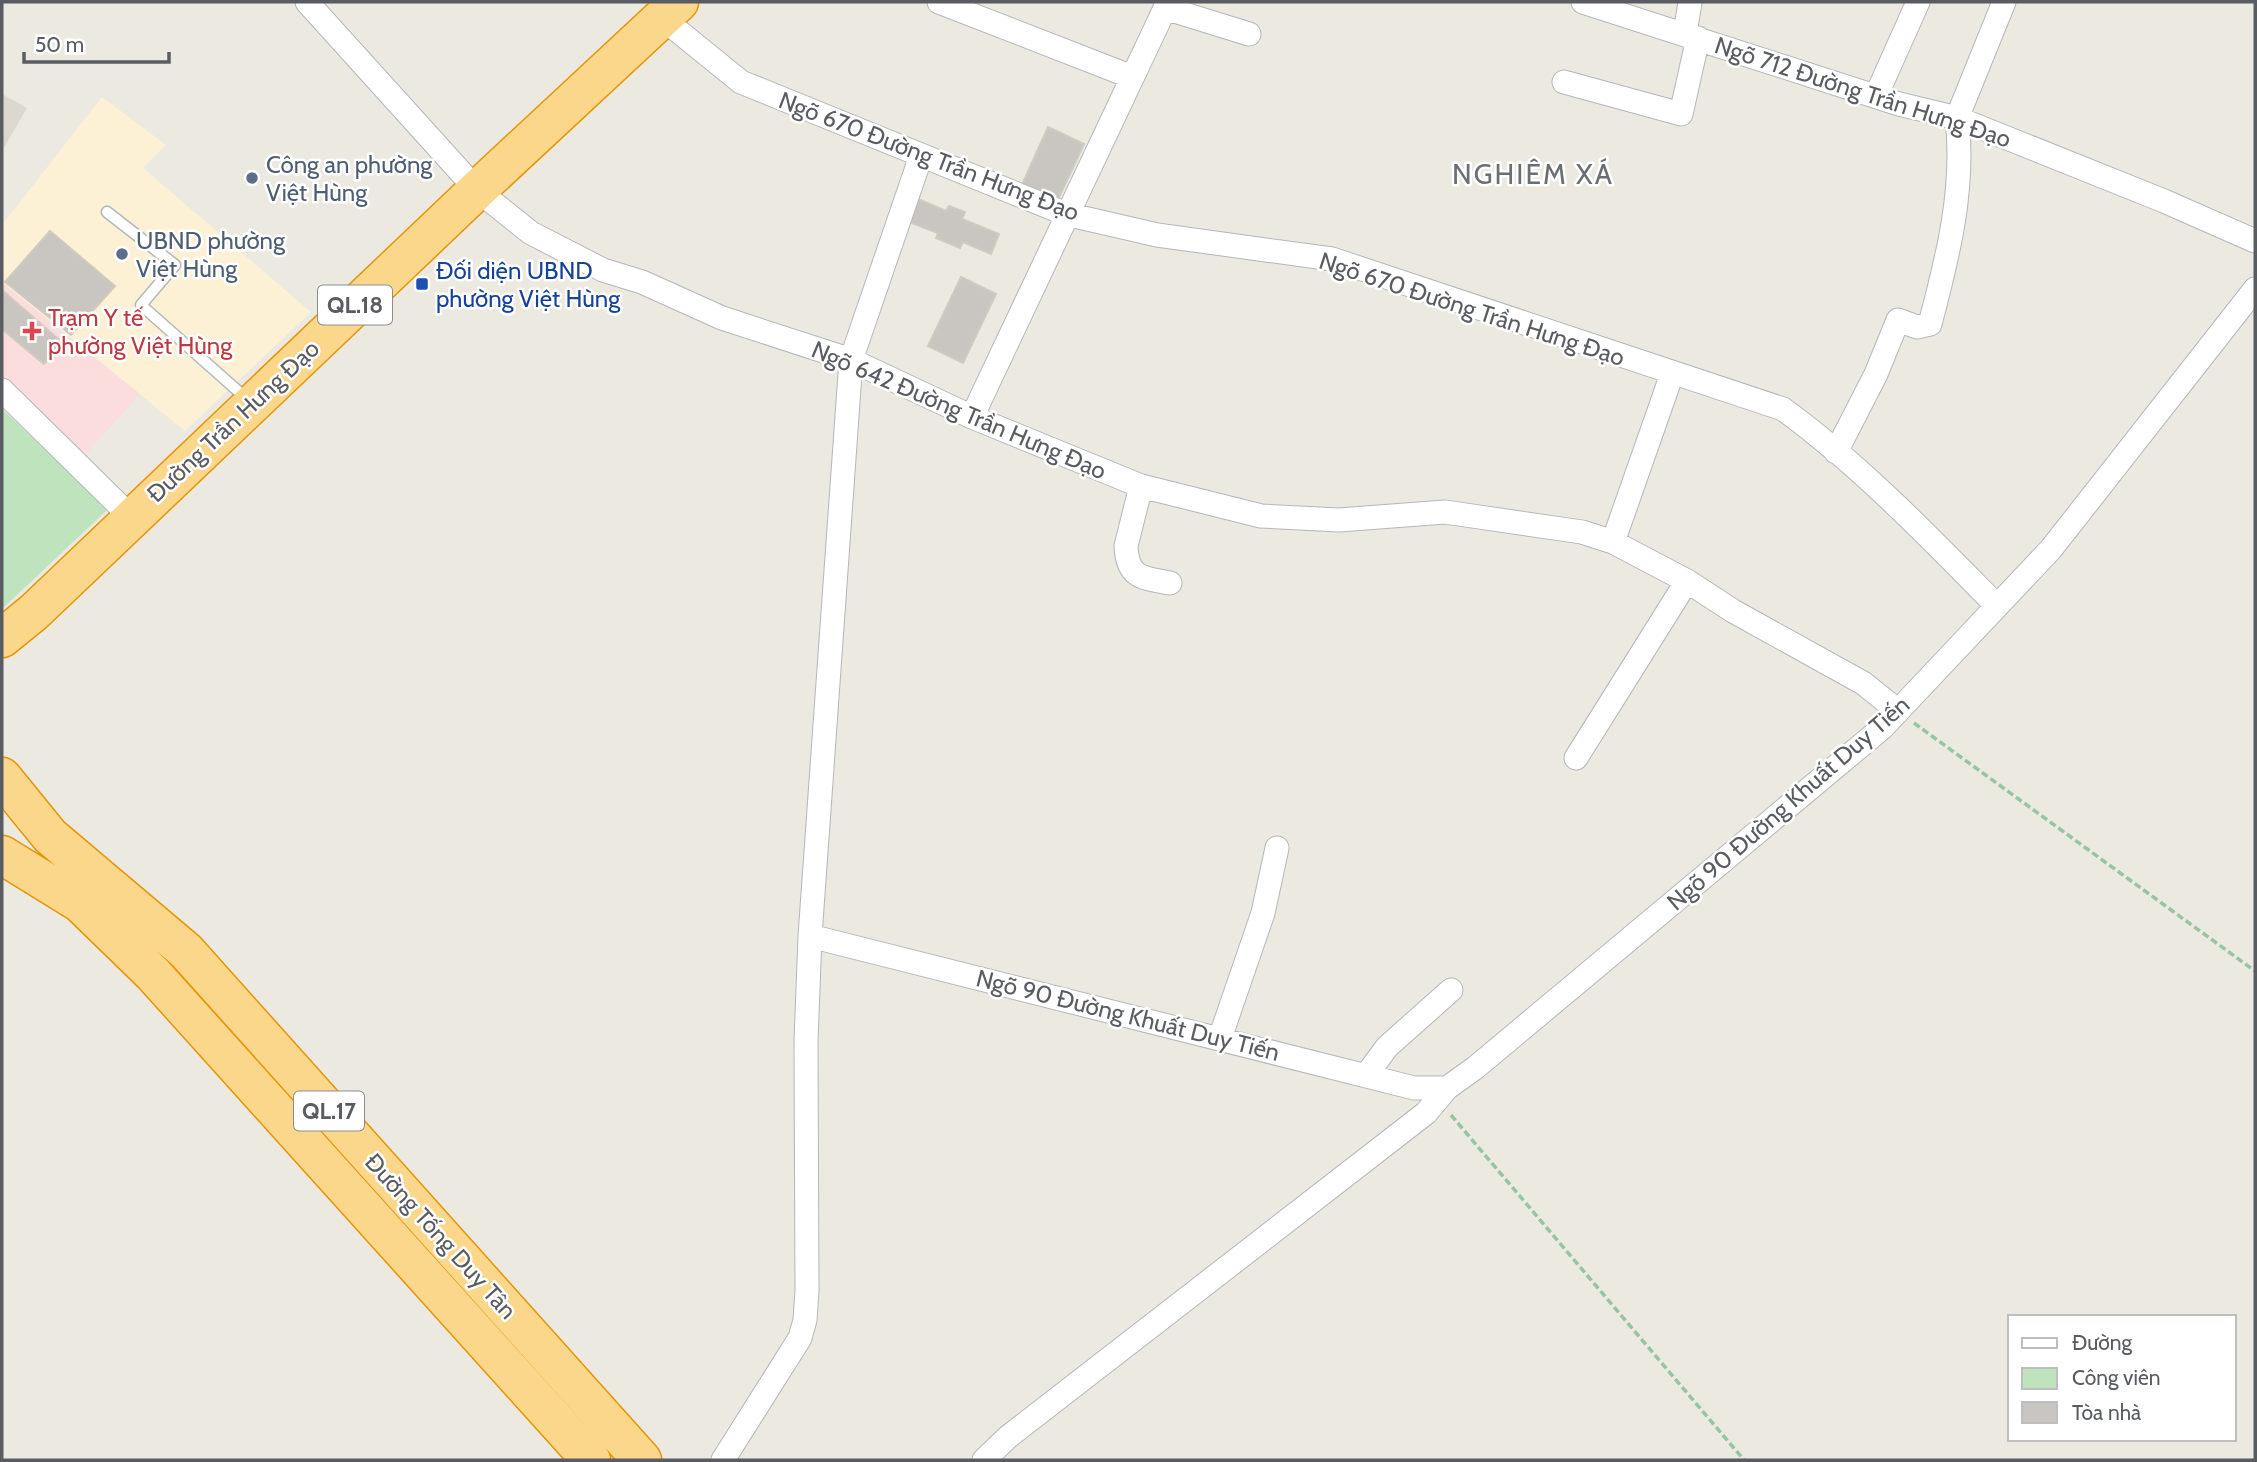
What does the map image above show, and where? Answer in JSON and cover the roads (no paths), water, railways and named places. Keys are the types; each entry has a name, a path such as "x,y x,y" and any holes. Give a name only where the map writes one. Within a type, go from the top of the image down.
{"highway":[{"name":"Đường Trần Hưng Đạo","path":"2,638 34,611 477,190 671,10"},
{"name":"Đường Trần Hưng Đạo","path":"2,658 34,611"},
{"name":"Đường Tống Duy Tân","path":"2,778 50,836 186,951 642,1460"},
{"name":"Đường Tống Duy Tân","path":"2,855 80,903 153,974 590,1460"},
{"path":"430,1282 459,1256"}],"street":[{"name":"Ngõ 642 Đường Trần Hưng Đạo","path":"307,2 477,190 531,233 603,270 642,282 722,318 851,360 972,417 1142,486 1261,516 1339,520 1445,512 1582,533 1613,542 1687,581 1732,611 1863,683 1898,711"},
{"path":"939,2 1132,76"},
{"name":"Ngõ 712 Đường Trần Hưng Đạo","path":"1583,2 1876,96 1957,118 2164,201 2255,241"},
{"path":"1564,82 1681,114 1692,36 1690,2"},
{"path":"1876,96 1918,2"},
{"path":"1836,452 1876,374 1898,320 1917,327 1930,324 1957,210 1960,138 1957,118 2004,2"},
{"path":"972,417 1167,5 1249,34"},
{"name":"Ngõ 670 Đường Trần Hưng Đạo","path":"671,10 741,82 1066,214 1157,235 1332,259 1783,409 1900,507 1997,606"},
{"path":"723,1460 796,1346 805,1320 806,1041 810,936 851,360 921,156"},
{"name":"Ngõ 90 Đường Khuất Duy Tiến","path":"984,1460 1008,1437 1426,1113 1442,1094 1861,746 1898,711 2051,548 2255,289"},
{"path":"1613,542 1672,374"},
{"path":"2,390 131,517"},
{"path":"1142,486 1126,555 1133,572 1140,577 1170,583"},
{"path":"1576,758 1687,581"},
{"path":"1220,1038 1256,939 1277,848"},
{"name":"Ngõ 90 Đường Khuất Duy Tiến","path":"810,936 1442,1094"},
{"path":"1367,1074 1387,1047 1451,990"}],"lane":[{"path":"107,212 174,265 141,305 252,403"}],"place":[{"name":"Công an phường Việt Hùng","path":"252,178"},
{"name":"UBND phường Việt Hùng","path":"122,254"},
{"name":"Đối diện UBND phường Việt Hùng","path":"422,284"},
{"name":"Trạm Y tế phường Việt Hùng","path":"32,331"}],"district":[{"name":"NGHIÊM XÁ","path":"1533,174"}]}
